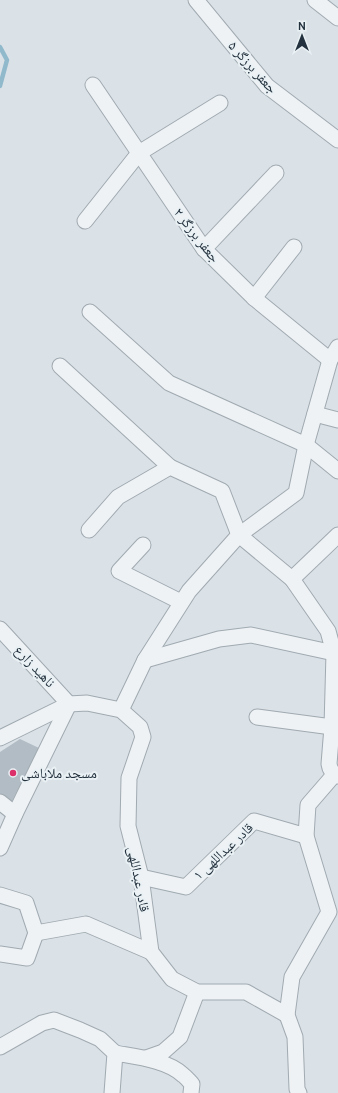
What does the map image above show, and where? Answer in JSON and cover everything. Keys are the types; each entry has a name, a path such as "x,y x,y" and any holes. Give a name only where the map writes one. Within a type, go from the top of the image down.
{"street":[{"name":"جعفر برزگر ۵","path":"196,0 267,86 338,140"},
{"path":"315,0 338,18"},
{"name":"جعفر برزگر ۲","path":"93,85 204,249 254,298 334,354"},
{"path":"85,221 139,153 220,103"},
{"path":"204,249 276,173"},
{"path":"254,298 294,246"},
{"path":"90,312 169,383 306,445 338,471"},
{"path":"0,738 69,704 87,703 121,710 146,660 189,591 239,535 296,493 306,445 334,354"},
{"path":"60,366 170,467 222,491 239,535 292,579 328,631 334,653 330,768 336,775 308,805 306,836 333,915 292,977 287,1015 295,1036 297,1089 299,1093"},
{"path":"315,414 338,420"},
{"path":"89,530 118,497 170,467"},
{"path":"292,579 338,535"},
{"path":"143,545 119,571 182,602"},
{"name":"ناهید زارع","path":"0,629 69,704"},
{"path":"146,660 218,639 251,634 334,653"},
{"path":"0,848 69,704"},
{"name":"قادر عبداللهی","path":"121,710 140,727 143,737 130,778 128,826 141,877 151,952"},
{"path":"257,717 332,727"},
{"path":"0,802 15,814"},
{"name":"قادر عبداللهی ۱","path":"141,877 186,886 254,821 306,836"},
{"path":"0,895 26,903 36,934 27,958 0,954"},
{"path":"36,934 86,924 151,952 172,979 197,992 246,992 287,1015"},
{"path":"146,1058 163,1052 180,1037 197,992"},
{"path":"0,1047 42,1022 54,1020 100,1039 115,1053 146,1058 173,1067 192,1084 191,1093"},
{"path":"112,1093 115,1053"}],"building":[{"name":"مسجد ملاباشی","path":"20,739 39,748 12,801 0,795 0,752"}],"waterway":[{"path":"0,47 7,60 0,86"}],"place":[{"name":"مسجد ملاباشی","path":"13,773"}]}
